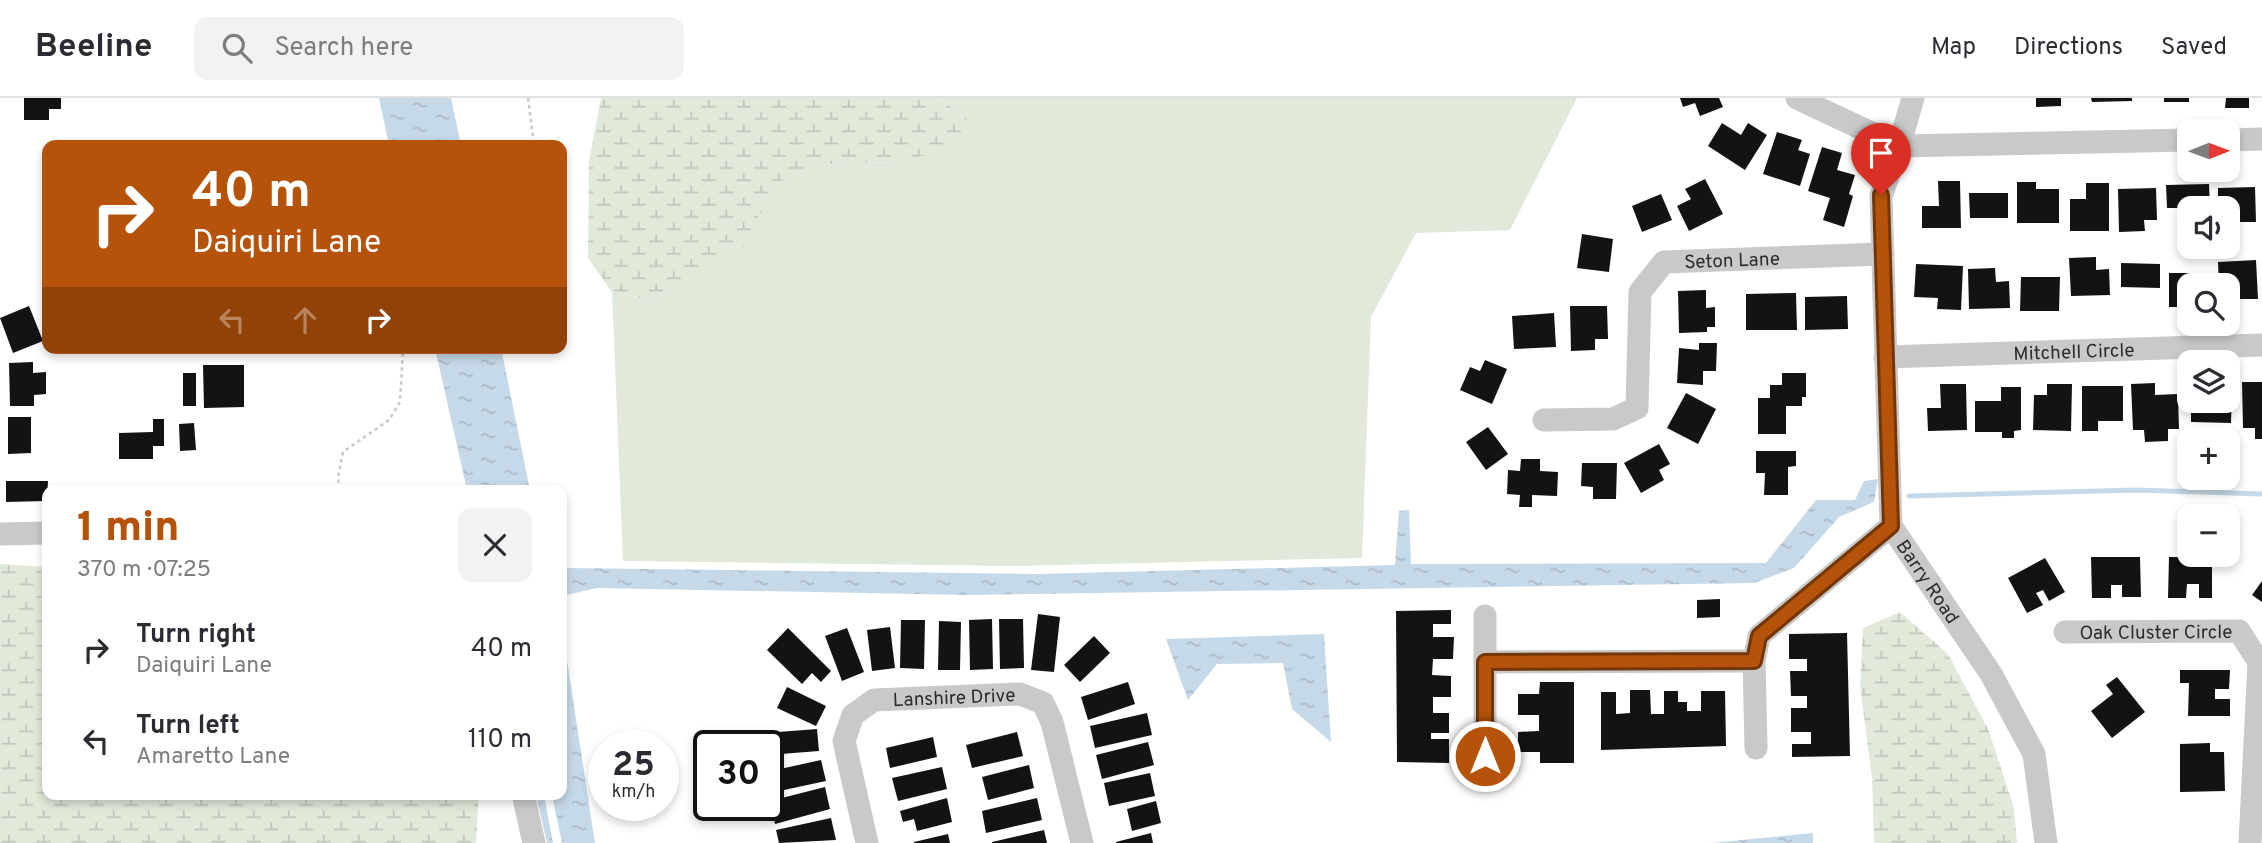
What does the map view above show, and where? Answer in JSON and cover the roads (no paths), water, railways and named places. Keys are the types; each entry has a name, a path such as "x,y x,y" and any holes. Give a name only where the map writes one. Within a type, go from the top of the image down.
{"street":[{"path":"1797,98 1899,146 2177,140"},
{"name":"Barry Road","path":"1913,98 1881,195 1891,526 1991,674 2034,754 2046,843"},
{"path":"2240,139 2262,139"},
{"name":"Seton Lane","path":"1544,420 1613,419 1637,408 1640,292 1664,262 1883,254"},
{"name":"Mitchell Circle","path":"1885,357 2262,345"},
{"path":"1756,748 1754,661 1759,636 1891,526"},
{"path":"0,534 42,533"},
{"path":"1485,617 1485,756"},
{"name":"Oak Cluster Circle","path":"2066,632 2239,631 2259,662 2250,843"},
{"path":"1485,662 1754,661"},
{"name":"Lanshire Drive","path":"867,843 844,741 853,715 874,700 1020,694 1043,703 1052,722 1082,843"},
{"path":"524,800 534,843"}],"water":[{"path":"379,98 451,98 460,140 388,140"},
{"path":"436,354 502,354 529,485 466,485"},
{"path":"1878,479 1874,502 1839,517 1794,568 1754,583 969,595 597,588 567,595 567,567 1038,574 1395,565 1399,511 1409,510 1411,564 1766,563 1816,500 1855,500 1864,481"},
{"path":"1324,634 1331,742 1292,709 1283,663 1217,664 1188,700 1166,639"},
{"path":"567,661 588,797 588,821 592,821 595,843 562,843 553,800 567,800"},
{"path":"537,800 545,800 553,843 547,843"},
{"path":"1813,833 1813,843 1711,843"}],"waterway":[{"path":"1909,496 2136,490 2262,494"}]}
